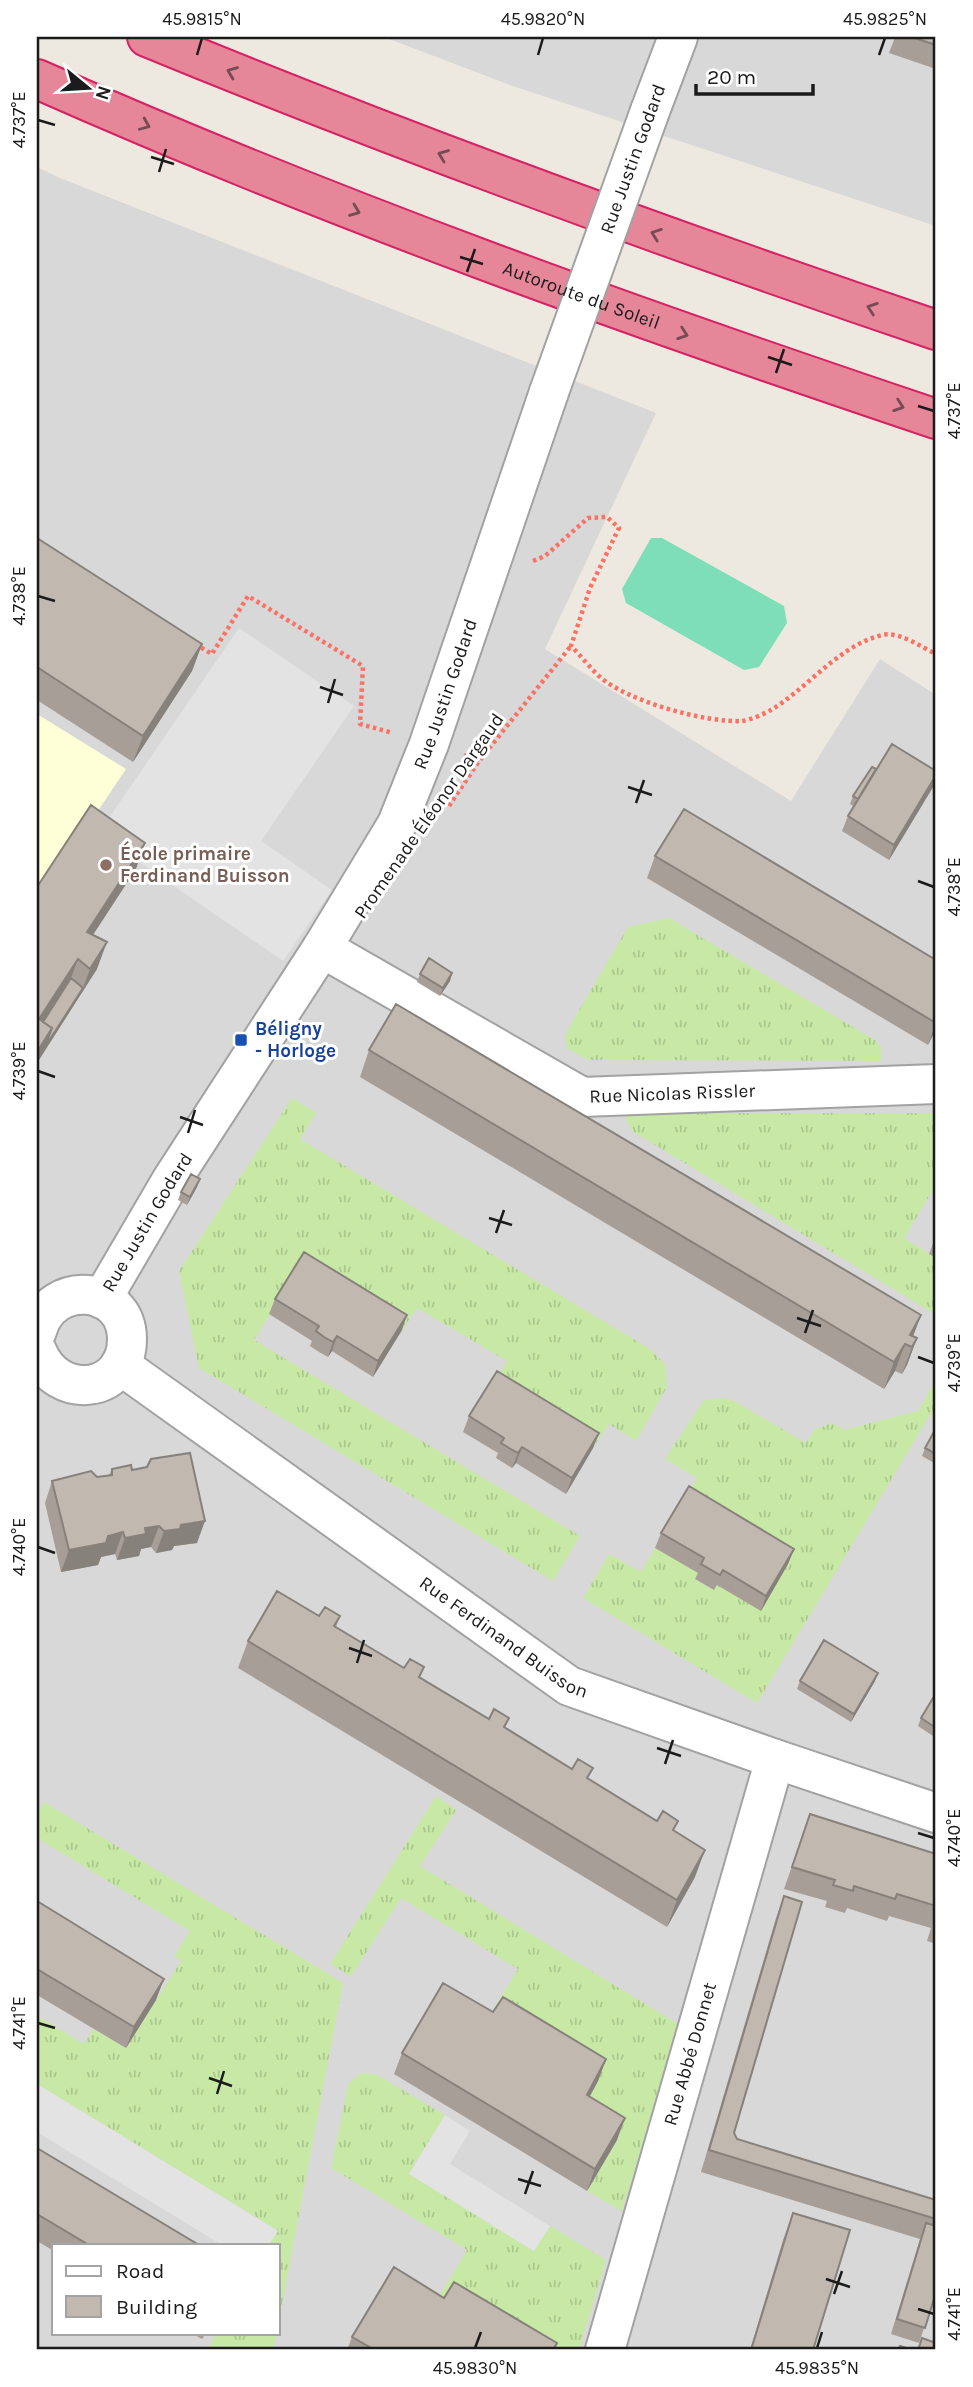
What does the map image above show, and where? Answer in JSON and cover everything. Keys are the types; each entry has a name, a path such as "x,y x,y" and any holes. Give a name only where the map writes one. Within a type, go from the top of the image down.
{"highway":[{"path":"147,37 527,187 711,254 936,330"},
{"name":"Autoroute du Soleil","path":"37,79 192,145 499,267 694,338 936,419"}],"street":[{"name":"Rue Justin Godard","path":"102,1298 171,1181 322,948 397,824 429,744 549,392 678,37"},
{"name":"Rue Nicolas Rissler","path":"322,948 582,1097 936,1084"},
{"path":"73,1294 102,1298 114,1307 125,1328 126,1351 120,1365 110,1376 96,1384 80,1386 66,1383 40,1349 54,1303 73,1294"},
{"name":"Rue Ferdinand Buisson","path":"120,1365 569,1686 936,1813"},
{"name":"Rue Abbé Donnet","path":"605,2350 775,1759"}],"path":[{"name":"Promenade Éléonor Dargaud","path":"442,817 479,761 571,646 590,588 619,528 607,517 588,518 545,556 516,568 489,564"},
{"path":"188,640 212,653 248,596 363,666 360,724 395,734"},
{"path":"571,646 601,679 637,698 702,717 743,721 771,710 850,650 884,634 906,639 936,654"}],"shaded area":[{"path":"384,37 936,37 936,226 510,85"},
{"path":"37,167 656,413 545,649 791,801 880,659 936,695 936,2350 37,2350"},
{"path":"239,628 354,706 261,841 332,890 283,961 98,834"},
{"path":"37,714 126,769 83,833 136,869 77,958 97,969 37,1063"},
{"path":"37,2084 278,2231 270,2244 220,2244 37,2132"},
{"path":"445,2115 470,2131 450,2164 550,2226 534,2251 409,2174"}],"green space":[{"path":"651,538 662,538 784,606 787,623 759,667 744,670 626,603 622,589"},
{"path":"669,918 875,1040 881,1047 881,1061 588,1060 567,1048 565,1037 568,1029 628,927"},
{"path":"292,1098 316,1113 300,1139 650,1349 665,1364 667,1387 636,1441 609,1424 593,1448 492,1387 507,1361 417,1308 402,1330 299,1267 254,1340 580,1536 553,1581 199,1368 179,1271"},
{"path":"623,1113 936,1113 936,1185 904,1238 936,1258 936,1315 632,1131"},
{"path":"936,1380 936,1405 757,1703 583,1598 609,1554 641,1572 655,1548 699,1573 696,1580 714,1590 717,1585 684,1501 697,1478 665,1459 704,1400 723,1398 734,1401 806,1443 814,1430 832,1423 844,1430 918,1411"},
{"path":"436,1796 456,1810 420,1866 678,2024 622,2211 587,2191 617,2140 490,2015 518,1969 401,1898 351,1976 330,1964"},
{"path":"44,1802 343,1983 280,2314 280,2244 270,2244 277,2230 37,2084 37,2016 84,2044 93,2029 126,2048 181,1961 174,1956 190,1931 37,1838 37,1814"},
{"path":"361,2073 377,2075 445,2115 409,2173 533,2251 550,2226 606,2260 579,2350 525,2350 438,2298 467,2250 331,2168 348,2084"},
{"path":"216,2334 277,2334 273,2350 207,2350"}],"building":[{"path":"912,37 936,37 936,45"},
{"path":"37,538 202,644 143,736 37,667"},
{"path":"892,744 936,771 894,845 848,816"},
{"path":"872,767 876,769 858,799 853,796"},
{"path":"91,805 145,843 87,932 107,942 90,969 78,959 39,1019 52,1028 37,1052 37,887"},
{"path":"684,809 936,960 936,1023 655,856"},
{"path":"429,958 452,973 443,988 420,974"},
{"path":"71,978 83,988 45,1047 52,1028 43,1022"},
{"path":"396,1004 921,1315 910,1335 917,1338 912,1347 905,1344 894,1362 369,1050"},
{"path":"191,1174 200,1179 190,1197 181,1192"},
{"path":"304,1252 407,1315 378,1361 337,1336 333,1342 324,1337 316,1331 319,1326 275,1299"},
{"path":"497,1371 599,1433 572,1478 522,1447 518,1453 509,1448 501,1443 504,1438 469,1416"},
{"path":"936,1428 936,1454 925,1448"},
{"path":"190,1453 205,1521 164,1531 159,1526 145,1528 146,1534 125,1538 123,1532 108,1536 106,1543 69,1550 52,1481 91,1471 97,1477 112,1475 112,1469 131,1465 132,1470 147,1467 151,1459"},
{"path":"689,1486 794,1549 766,1596 723,1570 720,1575 701,1564 704,1558 661,1533"},
{"path":"277,1591 319,1616 325,1607 340,1616 334,1626 404,1668 410,1659 424,1667 419,1677 489,1719 494,1709 509,1718 504,1727 572,1769 578,1759 593,1768 587,1778 657,1821 663,1811 678,1821 673,1830 705,1850 677,1900 248,1641"},
{"path":"824,1640 878,1673 854,1714 800,1681"},
{"path":"936,1693 936,1728 921,1718"},
{"path":"810,1814 936,1854 936,1906 897,1894 895,1899 854,1886 853,1891 833,1885 835,1880 792,1867"},
{"path":"784,1896 802,1902 734,2133 737,2139 936,2200 936,2219 709,2150"},
{"path":"37,1901 164,1979 134,2027 37,1969"},
{"path":"443,1983 493,2012 503,1997 606,2059 587,2095 625,2118 595,2169 402,2053"},
{"path":"37,2148 197,2244 87,2244 37,2214"},
{"path":"793,2213 850,2230 813,2350 751,2350"},
{"path":"926,2223 936,2226 936,2292 925,2328 897,2319"},
{"path":"394,2267 444,2298 454,2282 557,2343 553,2350 375,2350 352,2337"},
{"path":"922,2338 936,2343 936,2350 918,2350"}],"place":[{"name":"École primaire Ferdinand Buisson","path":"106,865"},
{"name":"Béligny - Horloge","path":"241,1040"}]}
